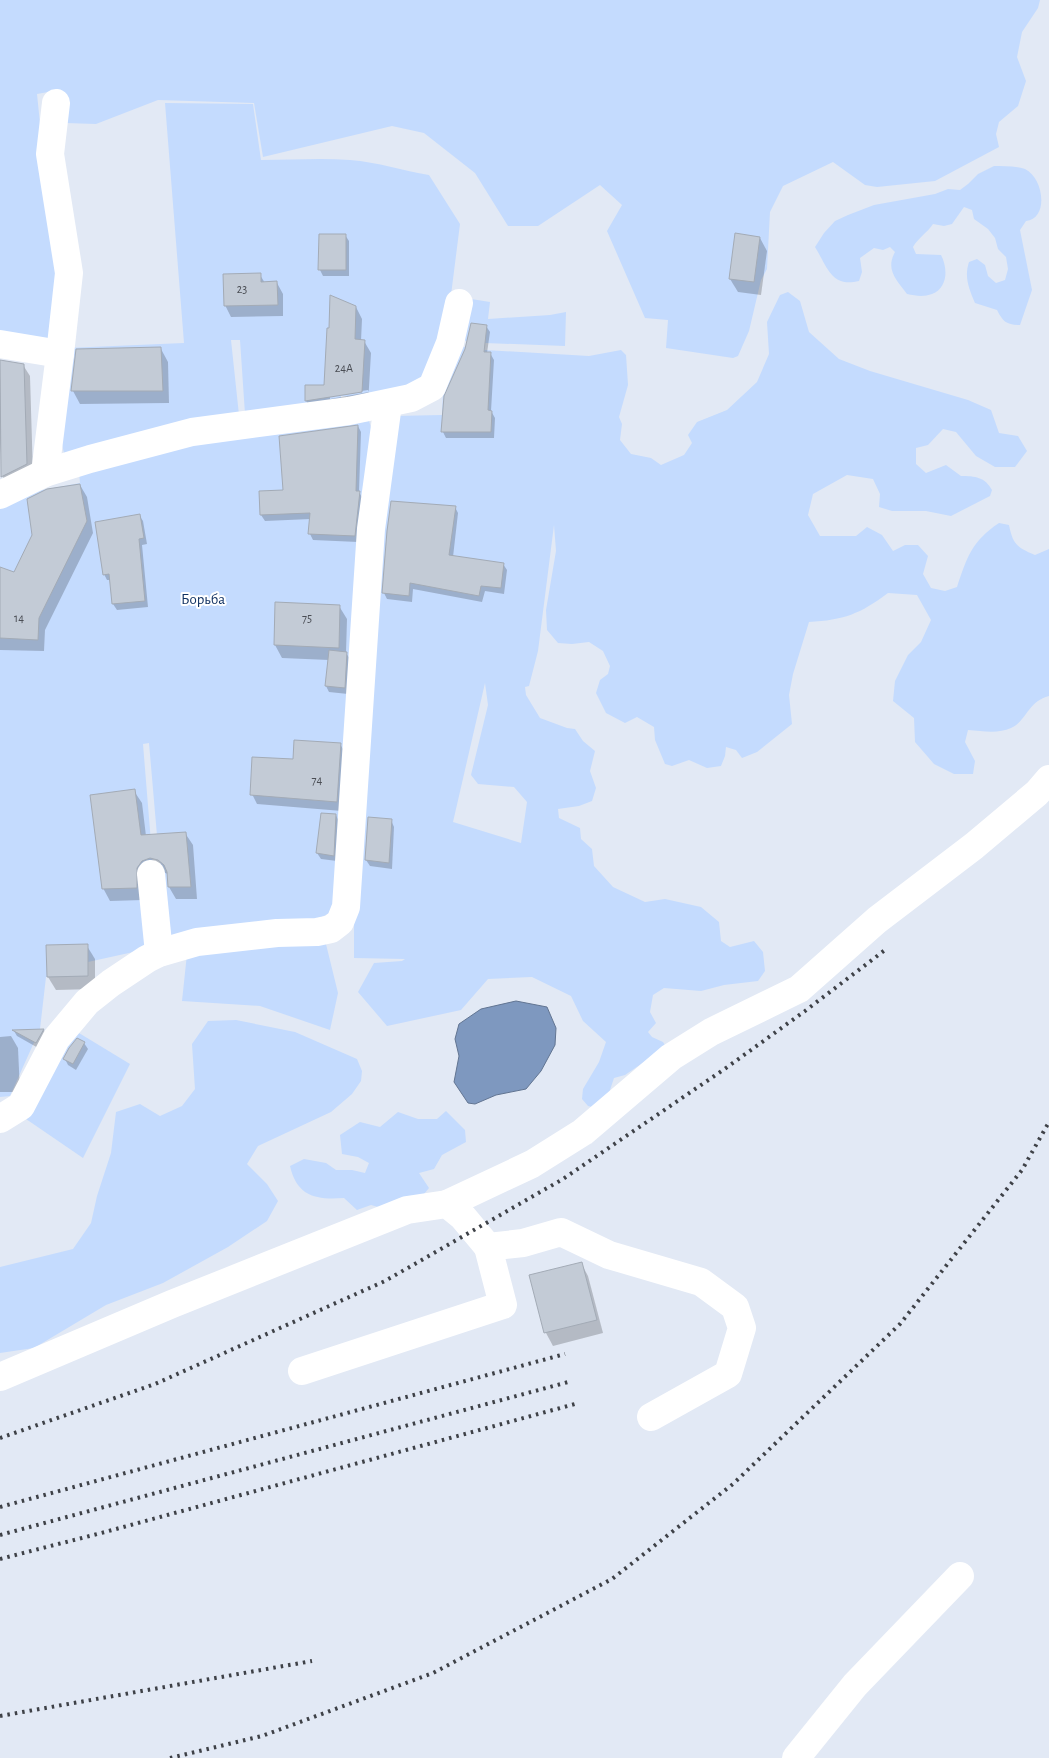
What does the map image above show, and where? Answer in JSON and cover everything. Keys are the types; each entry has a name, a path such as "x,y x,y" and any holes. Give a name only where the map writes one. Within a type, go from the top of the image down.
{"street":[{"path":"45,473 69,273 50,154 56,103"},
{"path":"0,495 45,473 192,432 388,404 411,398 432,387 450,343 459,303"},
{"path":"0,344 60,354"},
{"path":"0,1119 21,1106 56,1040 87,1002 159,952 198,942 277,933 332,930 340,922 346,907 371,529 388,404"},
{"path":"0,1377 172,1304 407,1210 447,1204 532,1164 583,1132 671,1057 711,1032 799,989 877,920 974,846 1036,793 1049,779"},
{"path":"151,874 159,952"},
{"path":"302,1371 503,1305 488,1247 463,1217 447,1204"},
{"path":"488,1247 523,1243 561,1232 609,1256 701,1282 735,1307 742,1328 728,1374 651,1417"},
{"path":"796,1758 855,1685 960,1576"}],"green space":[{"path":"0,0 1040,0 1038,8 1022,32 1017,57 1026,81 1018,106 999,122 996,134 999,147 935,181 877,187 865,185 833,162 783,186 770,212 767,269 761,280 749,331 738,356 733,358 666,348 668,320 645,318 607,231 622,205 600,185 538,226 508,226 475,173 424,133 392,126 263,157 254,103 158,100 96,124 65,123 51,104 48,92 37,94 58,258 50,346 0,339"},
{"path":"165,103 253,104 261,160 350,160 429,175 460,224 451,295 426,383 362,397 341,396 341,404 245,414 240,340 231,340 239,415 64,453 60,436 67,348 184,343"},
{"path":"994,166 1025,169 1031,174 1040,189 1041,206 1038,213 1033,219 1026,221 1020,230 1032,290 1020,325 1006,322 997,310 975,303 967,278 969,262 977,259 985,265 988,276 996,283 1005,280 1008,269 1006,257 998,249 995,238 988,229 974,219 972,210 964,207 952,224 944,226 933,224 913,247 916,254 941,255 945,266 944,282 937,291 929,295 907,294 892,270 892,258 895,252 890,247 883,250 874,248 860,258 862,272 859,281 850,282 842,281 831,274 815,247 835,221 848,215 874,205 935,194 948,189 960,190 978,174"},
{"path":"788,292 800,301 809,332 839,359 870,371 968,400 991,410 999,433 1018,436 1027,451 1015,467 995,467 976,456 956,432 943,429 928,445 916,448 916,464 926,473 946,465 961,476 975,477 983,480 992,490 990,496 951,516 926,511 892,511 879,507 880,494 873,479 847,475 813,494 808,515 820,536 856,536 867,527 882,535 893,551 905,545 918,545 928,556 923,574 931,588 945,591 957,587 964,567 976,543 999,523 1009,525 1014,541 1024,550 1035,555 1049,549 1049,696 1036,702 1020,721 1011,728 996,732 968,730 965,742 975,761 973,774 954,774 934,764 915,742 914,718 893,701 895,681 908,655 921,642 931,620 917,595 888,593 851,615 832,620 809,622 793,674 789,695 792,724 757,752 742,758 736,750 726,747 721,766 707,768 689,760 672,766 665,764 655,740 654,727 637,717 625,723 606,713 596,693 600,680 608,674 610,666 603,651 589,642 558,643 547,630 546,610 556,551 554,525 538,651 529,686 525,687 526,695 540,718 575,729 583,741 595,751 590,771 596,788 592,801 579,806 558,809 559,818 580,828 581,839 592,849 594,866 613,887 645,902 665,899 701,907 719,922 721,941 730,947 754,941 763,952 765,971 758,981 724,985 701,991 664,988 653,995 650,1012 656,1023 648,1032 652,1037 663,1042 666,1047 625,1075 614,1078 606,1102 596,1108 588,1106 582,1099 583,1089 599,1062 606,1042 583,1021 571,996 532,977 488,979 461,1010 387,1026 358,992 374,963 402,961 405,959 354,958 354,892 372,649 395,416 442,415 443,391 459,346 485,350 589,356 621,350 626,355 628,385 619,417 622,424 620,440 631,454 651,458 661,465 684,455 692,443 688,435 697,422 727,410 757,382 769,354 767,322 780,295","holes":["485,683 488,705 471,775 478,784 514,787 527,802 521,843 453,822"]},
{"path":"465,298 490,302 488,319 550,315 566,312 565,346 485,343 459,340"},
{"name":"Борьба","path":"369,421 373,434 333,911 318,919 170,939 158,847 149,743 143,744 153,867 147,949 88,962 88,976 46,977 40,1029 10,1096 0,1097 0,504 26,493 80,483 79,472 179,447"},
{"path":"326,944 338,993 330,1030 260,1006 182,1001 187,954 216,948"},
{"path":"236,1020 295,1032 357,1059 362,1071 361,1081 352,1094 331,1112 258,1146 247,1164 267,1184 278,1201 267,1221 228,1247 163,1283 106,1305 34,1348 0,1353 0,1267 73,1249 91,1223 97,1196 111,1153 116,1112 140,1104 160,1116 182,1106 195,1089 192,1044 208,1021"},
{"path":"74,1030 130,1064 83,1158 26,1119"},
{"path":"446,1111 465,1130 466,1142 442,1155 434,1169 419,1173 429,1188 424,1194 385,1209 371,1205 357,1210 344,1198 325,1198 310,1194 303,1190 293,1176 290,1166 304,1159 326,1163 336,1170 352,1170 365,1173 369,1163 358,1157 342,1154 340,1135 360,1122 380,1127 398,1112 418,1119 437,1119"}],"shaded area":[{"path":"516,1001 547,1007 556,1028 555,1045 541,1071 526,1089 496,1095 475,1104 468,1103 454,1082 459,1056 455,1039 459,1024 481,1009"}],"building":[{"path":"735,233 760,237 754,282 729,279"},
{"path":"319,234 346,234 346,270 318,270"},
{"path":"261,273 261,282 277,281 278,305 224,306 223,274"},
{"path":"330,295 356,306 355,339 365,340 362,392 305,401 305,385 324,385"},
{"path":"471,323 487,325 484,352 491,352 488,410 492,411 491,432 441,432 444,396 465,349"},
{"path":"161,347 163,391 71,391 76,349"},
{"path":"0,360 24,364 27,464 1,477"},
{"path":"358,425 356,491 360,491 355,536 308,534 310,513 260,515 259,491 283,490 279,436"},
{"path":"80,484 87,521 39,618 38,640 0,638 0,567 14,572 32,535 27,499 47,489"},
{"path":"391,501 456,506 449,555 504,563 501,588 481,586 479,596 410,583 409,596 382,593"},
{"path":"140,514 144,538 139,539 145,601 112,604 109,574 103,575 95,522"},
{"path":"275,602 340,605 339,648 274,645"},
{"path":"329,650 347,652 345,688 325,686"},
{"path":"294,740 341,743 337,802 250,795 252,757 293,759"},
{"path":"135,789 141,835 186,832 191,887 168,887 167,872 164,865 158,860 150,858 142,861 137,868 137,888 102,889 90,795"},
{"path":"321,813 336,814 334,856 316,853"},
{"path":"368,817 392,819 389,863 365,860"},
{"path":"88,944 88,976 47,977 46,945"},
{"path":"44,1029 36,1043 12,1030"},
{"path":"77,1038 85,1042 73,1064 63,1059"},
{"path":"582,1262 597,1320 544,1333 529,1275"}],"railway":[{"path":"0,1438 155,1384 385,1281 563,1179 726,1068 885,950"},
{"path":"170,1758 262,1736 433,1673 612,1579 733,1484 900,1324 1022,1170 1049,1122"},
{"path":"0,1507 565,1354"},
{"path":"0,1535 572,1381"},
{"path":"0,1559 575,1404"},
{"path":"0,1716 312,1661"}]}
